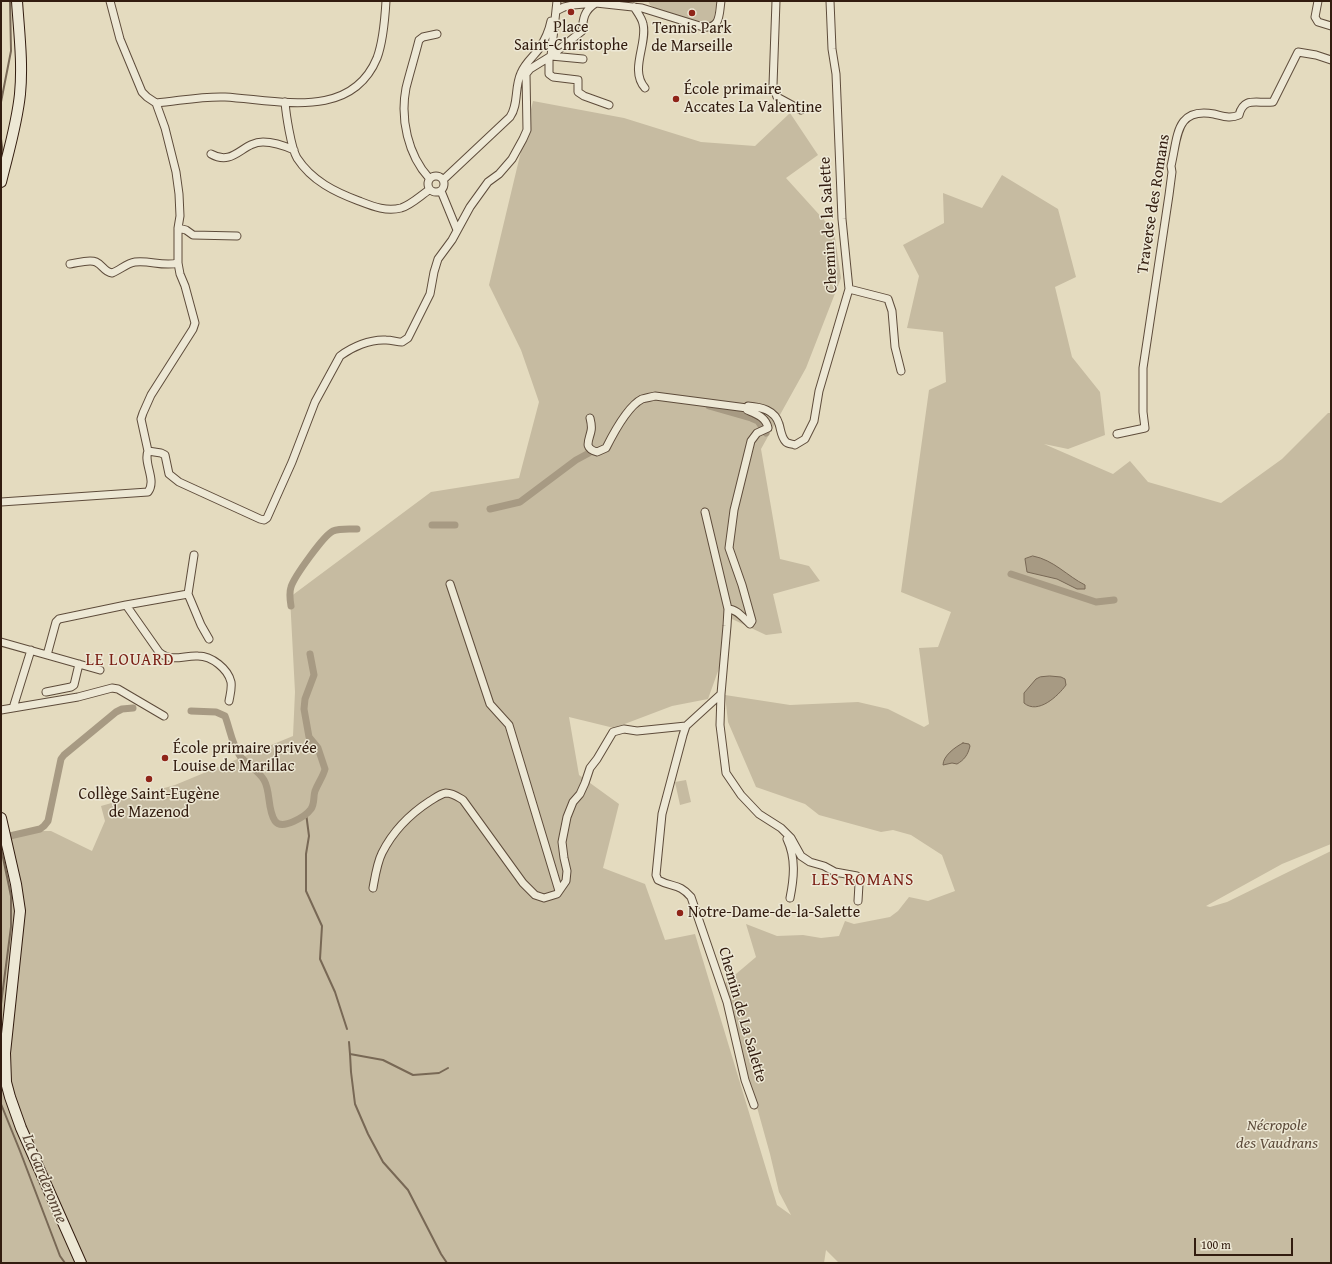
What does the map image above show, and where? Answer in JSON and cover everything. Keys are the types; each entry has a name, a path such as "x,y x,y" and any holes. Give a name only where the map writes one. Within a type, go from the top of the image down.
{"main road":[{"path":"1,182 15,127 20,95 21,64 17,1"},
{"path":"1,818 3,833 16,884 20,911 4,1067 6,1082 21,1128 80,1263"}],"street":[{"path":"1,502 148,492 151,489 151,482 146,455 148,451 141,419 151,395 195,324 178,263 178,228 180,216 179,194 176,172 165,128 156,103 142,92 120,39 110,1"},
{"path":"156,103 214,97 285,102 333,100 347,93 364,79 372,68 377,57 386,1"},
{"path":"573,5 557,1 549,74 553,77 578,80 578,92 609,106"},
{"path":"443,180 503,125 515,110 516,91 520,74 525,65 543,43 552,17 556,12 573,5 613,3 646,9 708,28 713,27 716,23 721,1"},
{"path":"776,1 773,85 777,97 801,110"},
{"name":"Chemin de la Salette","path":"747,408 748,406 762,408 771,412 779,422 782,436 787,442 795,445 805,439 814,421 819,391 849,289 842,219 836,74 832,49 830,1"},
{"path":"1318,1 1315,17 1318,22 1331,26"},
{"path":"148,451 165,455 170,474 179,482 241,511 264,520 267,518 292,462 315,402 340,356 369,342 388,340 402,342 408,338 430,294 436,264 452,240 456,230 488,182 499,174 512,159 527,130 526,74 530,69 550,57 582,31 583,18 588,10 596,3"},
{"path":"634,7 644,25 638,70 641,83 645,88"},
{"path":"429,178 423,171 409,142 405,126 405,102 406,89 419,40 438,34"},
{"name":"Traverse des Romans","path":"1117,434 1145,428 1143,412 1143,368 1169,195 1172,172 1171,166 1181,124 1190,115 1198,113 1203,112 1233,118 1239,115 1241,107 1245,103 1273,102 1298,52 1316,55 1331,60"},
{"path":"550,57 582,59"},
{"path":"285,102 296,157 307,171 318,181 337,192 374,207 394,209 411,203 429,190"},
{"path":"515,110 527,110"},
{"path":"212,154 219,158 229,158 252,144 263,142 280,145 294,150"},
{"path":"429,178 432,176 437,176 443,180"},
{"path":"429,178 427,184 429,190"},
{"path":"443,180 444,184 441,191 456,230"},
{"path":"429,190 434,192 441,191"},
{"path":"178,228 186,230 193,235 237,236"},
{"path":"70,264 89,261 95,262 100,264 106,271 112,273 132,262 170,265 178,263"},
{"path":"849,289 888,299 892,311 895,347 901,371"},
{"path":"590,418 592,430 588,440 588,445 591,450 597,452 606,448 616,429 633,407 644,399 655,396 747,408 747,410 764,419 768,424 768,428 764,431 757,432 751,441 734,510 729,548 752,620 750,624 737,612 732,609 728,609"},
{"path":"705,512 728,609 720,725 726,773 750,806 759,814 782,828 801,856 810,862 824,866 835,872 857,876 859,884 858,901"},
{"path":"194,555 188,594 201,625 209,639"},
{"path":"450,584 490,704 509,725 559,891"},
{"path":"47,655 56,622 59,618 188,594"},
{"path":"126,605 164,657 174,658 198,656 207,657 216,662 228,674 231,691 229,701"},
{"path":"1,642 100,670"},
{"path":"13,708 31,650"},
{"path":"46,692 71,687 74,685 79,664"},
{"path":"1,710 78,697 112,688 118,689 164,716"},
{"path":"373,888 382,854 405,821 416,810 438,796 447,793 456,795 463,800 523,883 535,895 544,898 557,894 566,881 567,871 562,842 567,817 572,802 580,794 590,768 601,754 613,732 624,729 637,731 673,726 686,726 721,694"},
{"name":"Chemin de La Salette","path":"686,726 673,769 662,814 656,875 658,880 664,883 679,886 691,897 727,1002 745,1080 754,1105"},
{"path":"782,828 794,859 793,881 790,898"}],"green space":[{"name":"Tennis Park de Marseille","path":"648,1 717,1 714,18 711,22 706,24 691,22 675,16 655,8 650,5"},
{"name":"Nécropole des Vaudrans","path":"533,101 624,118 701,142 755,146 790,113 818,155 786,178 834,231 841,278 806,368 761,449 780,559 809,566 820,581 773,594 782,633 766,635 732,619 722,660 708,699 672,706 614,728 569,717 579,775 619,804 603,868 645,884 665,940 695,934 777,1205 791,1215 779,1192 770,1154 723,985 756,957 746,924 777,936 803,935 821,938 839,936 845,921 854,924 890,917 898,911 909,897 928,901 955,891 942,855 911,835 893,830 881,832 819,815 805,804 756,787 728,722 725,695 790,705 858,702 888,709 924,727 929,724 919,648 938,647 951,612 901,592 929,390 946,382 943,332 907,328 919,276 903,245 944,223 943,193 982,208 1002,175 1058,209 1076,277 1055,287 1072,357 1100,392 1105,435 1068,449 1044,444 1113,474 1130,461 1148,482 1221,503 1282,459 1328,413 1331,413 1331,844 1282,864 1206,906 1210,907 1227,902 1331,851 1331,1263 839,1263 826,1250 824,1263 1,1263 1,841 40,831 51,831 92,851 105,821 101,806 175,785 293,736 295,692 290,597 431,492 519,478 539,402 521,350 489,285"},
{"path":"686,780 691,802 680,805 675,782"}],"shaded area":[{"path":"1033,556 1041,558 1054,565 1085,585 1085,589 1077,589 1057,579 1027,572 1025,559"},
{"path":"1050,676 1065,679 1066,685 1053,699 1047,703 1035,707 1024,703 1024,693 1036,679"},
{"path":"963,743 969,744 970,746 964,759 957,764 952,763 943,765 947,755"}],"waterway":[{"name":"La Garderonne","path":"1,102 11,51 10,1"},
{"name":"La Garderonne","path":"1,139 3,154"},
{"path":"709,406 758,421 766,433"},
{"path":"490,509 520,502 576,460 589,453"},
{"path":"432,525 455,525"},
{"path":"291,606 290,592 293,582 323,540 336,530 357,529"},
{"path":"1011,574 1096,602 1114,600"},
{"path":"191,711 216,712 225,716 237,752 259,773 264,780 268,790 271,811 275,821 278,824 283,824 299,819 311,809 315,791 325,769 318,748 309,737 304,709 305,699 314,675 310,654"},
{"path":"1,838 40,829 44,826 48,821 61,759 64,755 116,712 122,709 133,708"},
{"path":"306,813 309,836 306,854 306,891 322,926 320,959 335,992 347,1029"},
{"name":"La Garderonne","path":"1,848 11,896 11,927 1,1004"},
{"path":"349,1042 350,1054 383,1060 413,1075 439,1073 448,1068"},
{"path":"350,1054 355,1104 368,1134 383,1162 408,1190 447,1263"},
{"name":"La Garderonne","path":"1,1104 60,1256 65,1263"}],"place":[{"name":"Place Saint-Christophe","path":"571,12"},
{"name":"Tennis Park de Marseille","path":"692,13"},
{"name":"École primaire Accates La Valentine","path":"676,99"},
{"name":"École primaire privée Louise de Marillac","path":"165,758"},
{"name":"Collège Saint-Eugène de Mazenod","path":"149,779"},
{"name":"Notre-Dame-de-la-Salette","path":"680,913"}],"district":[{"name":"LE LOUARD","path":"130,661"},
{"name":"LES ROMANS","path":"863,881"}]}
